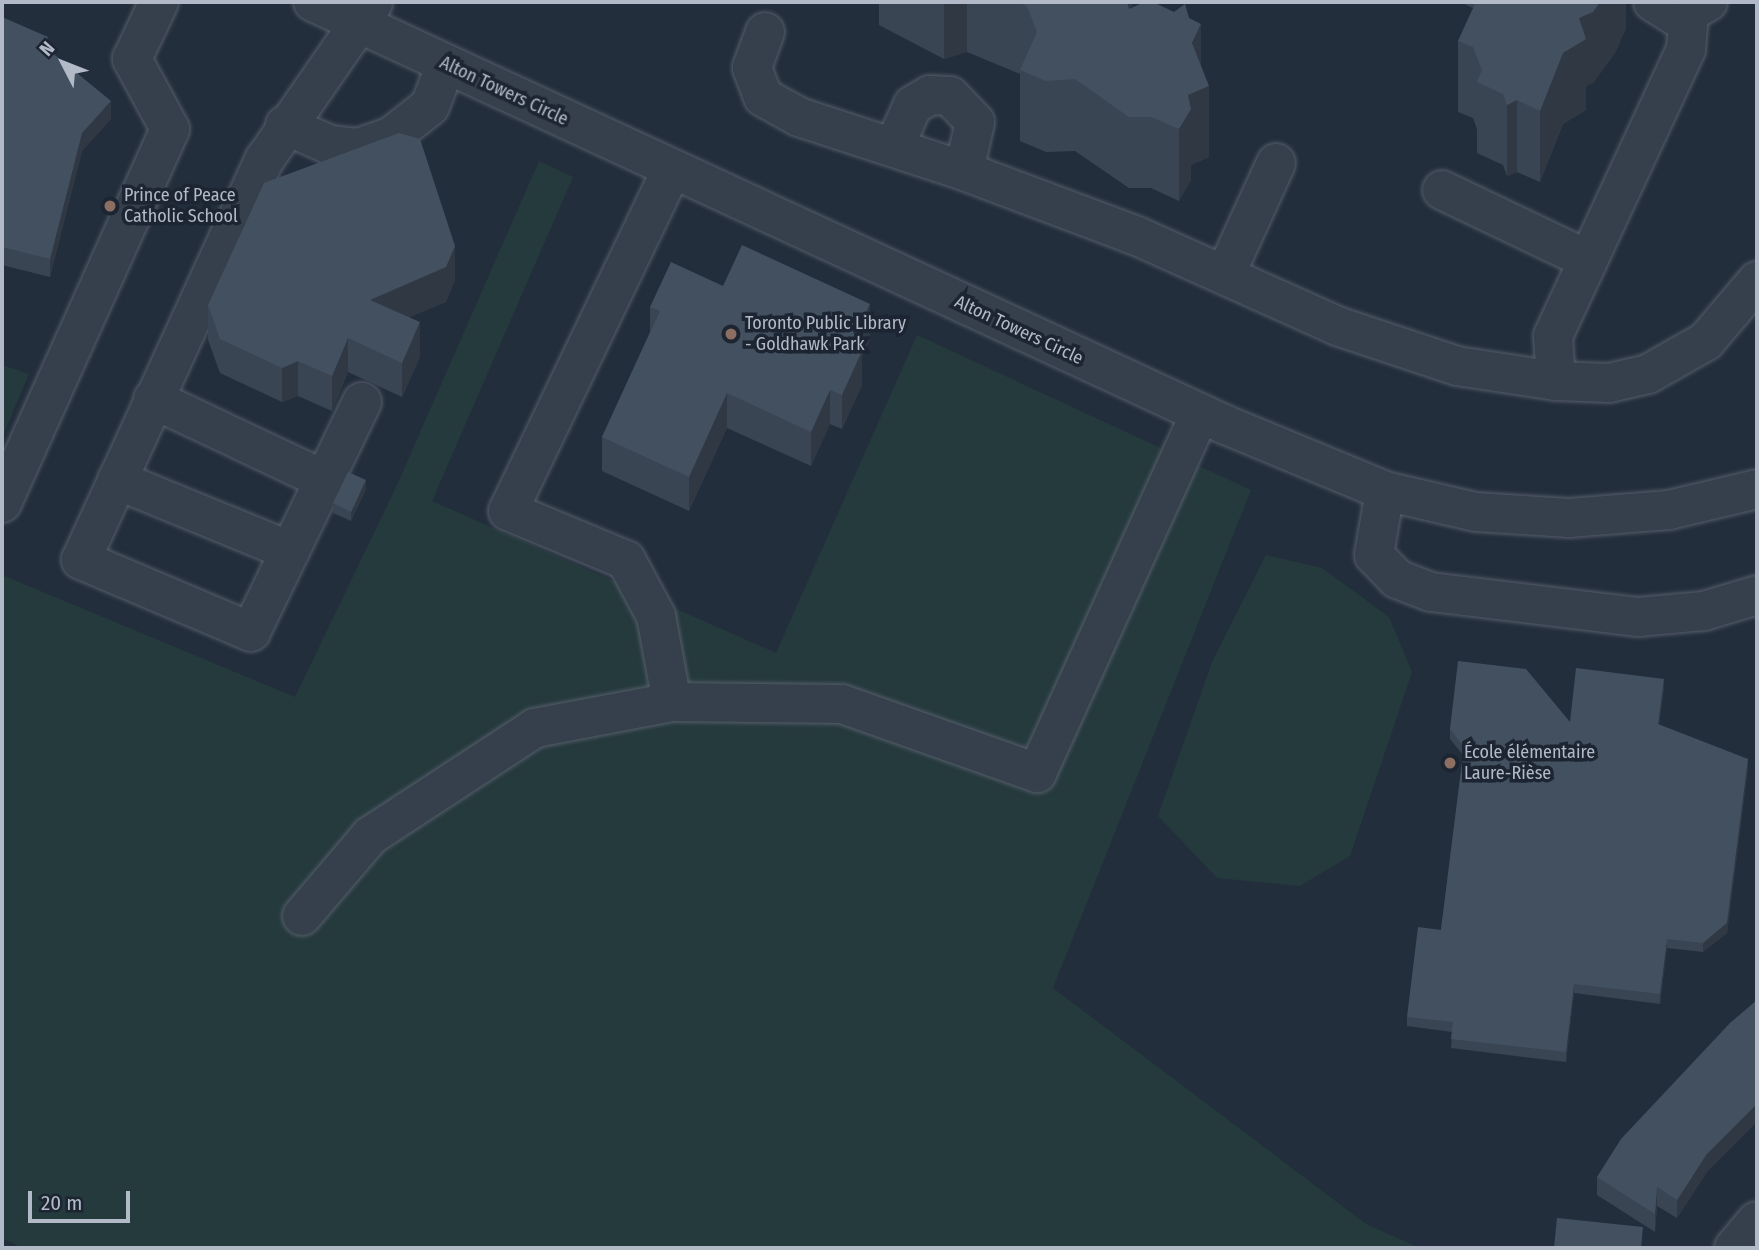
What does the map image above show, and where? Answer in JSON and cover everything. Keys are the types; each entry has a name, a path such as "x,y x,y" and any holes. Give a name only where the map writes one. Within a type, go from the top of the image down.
{"street":[{"path":"2,503 170,129 132,59 159,2"},
{"name":"Alton Towers Circle","path":"313,2 367,12 446,64 1200,413 1385,491 1476,512 1569,518 1669,510 1757,489"},
{"path":"1556,381 1553,336 1686,50 1699,10 1669,16 1653,2"},
{"path":"362,402 251,632 81,560 153,399 285,125 367,12"},
{"path":"765,32 752,68 764,97 799,117 964,170 1226,275 1337,326 1457,366 1556,381 1609,383 1678,360 1706,341 1757,281"},
{"path":"285,125 340,146 358,148 392,136 430,106 446,64"},
{"path":"894,146 913,105 930,96 950,96 975,122 964,170"},
{"path":"1226,275 1276,163"},
{"path":"671,169 508,511 626,560 656,616 672,702"},
{"path":"1443,190 1588,260"},
{"path":"153,399 324,480"},
{"path":"302,916 370,836 535,728 672,702 842,704 1037,773 1200,413"},
{"path":"117,480 290,551"},
{"path":"1385,491 1374,555 1397,579 1431,592 1638,617 1704,611 1757,595"},
{"path":"1734,1248 1757,1222"}],"green space":[{"path":"539,161 573,177 432,501 776,653 917,335 1251,490 1053,988 1366,1224 1420,1248 23,1248 2,1238 2,575 295,697 397,485"},
{"path":"2,365 29,374 2,438"},
{"path":"1266,555 1322,568 1389,617 1412,672 1350,856 1300,886 1217,878 1158,816 1212,662"}],"building":[{"path":"1017,2 1127,2 1129,9 1144,2 1153,2 1174,12 1185,4 1189,18 1201,24 1192,43 1209,86 1188,95 1191,109 1179,129 1151,117 1129,117 1075,79 1046,81 1020,70 1037,32 1027,6"},
{"path":"1476,2 1600,2 1593,12 1579,18 1586,39 1563,53 1540,111 1517,100 1507,105 1503,94 1477,82 1482,70 1473,47 1458,41"},
{"path":"2,17 48,37 44,46 111,101 82,133 50,259 2,247"},
{"path":"399,133 420,139 455,246 446,267 370,300 420,322 402,363 348,338 332,376 298,361 282,368 220,339 208,305 264,183"},
{"path":"742,245 870,304 851,346 862,351 842,395 830,390 811,432 727,393 689,477 602,437 660,311 650,307 671,262 723,286"},
{"path":"348,472 366,480 351,512 333,503"},
{"path":"1458,661 1526,669 1570,722 1576,668 1664,679 1658,724 1748,759 1727,923 1703,943 1667,939 1660,994 1574,984 1566,1052 1451,1039 1453,1022 1407,1017 1418,927 1441,930 1464,747 1450,729"},
{"path":"1757,1000 1757,1104 1707,1154 1677,1200 1657,1187 1655,1214 1597,1177 1621,1139 1730,1023"},
{"path":"1557,1218 1643,1227 1641,1248 1554,1248"}],"place":[{"name":"Prince of Peace Catholic School","path":"110,206"},
{"name":"Toronto Public Library - Goldhawk Park","path":"731,334"},
{"name":"École élémentaire Laure-Rièse","path":"1450,763"}]}
